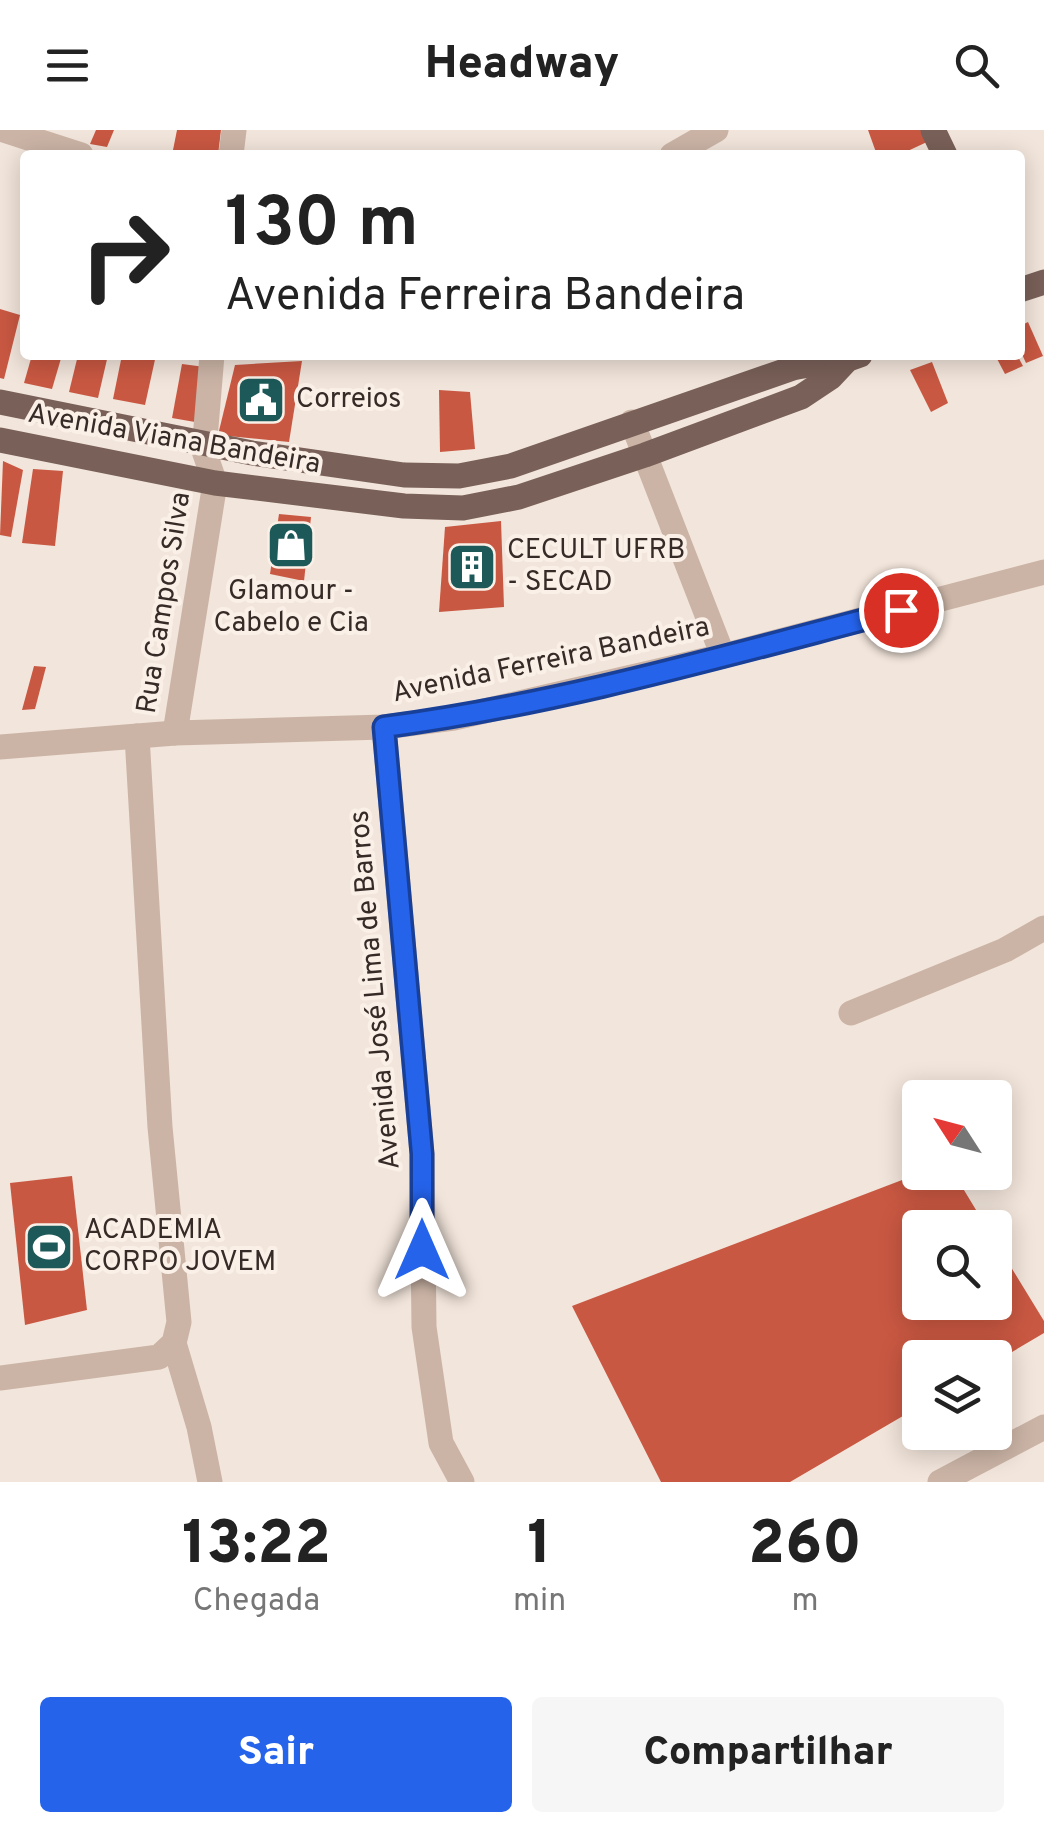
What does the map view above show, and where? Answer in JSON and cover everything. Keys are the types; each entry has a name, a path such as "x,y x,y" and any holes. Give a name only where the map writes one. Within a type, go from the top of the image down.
{"main road":[{"name":"Avenida Viana Bandeira","path":"0,402 204,444 404,475 459,476 511,466 820,360"},
{"name":"Avenida Viana Bandeira","path":"0,440 215,484 404,506 463,508 519,497 645,456 801,397 851,360"}],"street":[{"path":"4,130 66,150"},
{"path":"681,150 716,130"},
{"path":"212,360 204,444 215,484"},
{"path":"632,422 723,656"},
{"name":"Rua Campos Silva","path":"175,732 215,484"},
{"name":"Avenida Ferreira Bandeira","path":"0,748 175,732 384,727 454,718 723,656 1044,572"},
{"name":"Avenida José Lima de Barros","path":"384,727 422,1154 424,1328 441,1443 462,1482"},
{"path":"137,736 160,1127 179,1322 174,1343 199,1427 210,1482"},
{"path":"852,1013 1005,950 1044,928"},
{"path":"0,1378 159,1357 174,1343"},
{"path":"940,1482 1044,1427"}],"building":[{"path":"96,130 114,130 107,147 90,144"},
{"path":"177,130 221,130 219,150 173,150"},
{"path":"868,130 922,130 927,142 910,150 875,150"},
{"path":"0,309 20,315 4,379 0,378"},
{"path":"1028,322 1043,356 1026,363 1025,360"},
{"path":"31,360 61,360 52,389 24,383"},
{"path":"77,360 107,360 98,398 69,392"},
{"path":"121,360 155,360 145,405 113,399"},
{"path":"998,360 1020,360 1023,366 1005,374"},
{"name":"Correios","path":"302,361 289,442 218,435 235,365"},
{"path":"932,362 948,403 931,412 910,370"},
{"path":"182,364 205,367 195,422 172,418"},
{"path":"439,390 470,392 475,449 440,452"},
{"path":"3,461 23,470 11,537 0,535"},
{"path":"33,469 63,471 55,546 22,543"},
{"name":"Glamour - Cabelo e Cia","path":"279,514 311,517 304,581 270,574"},
{"name":"CECULT UFRB - SECAD","path":"501,521 504,607 439,612 445,527"},
{"path":"34,666 46,667 35,709 22,710"},
{"name":"ACADEMIA CORPO JOVEM","path":"72,1176 87,1310 25,1325 10,1183"},
{"path":"902,1180 902,1190 964,1190 976,1210 902,1210 902,1320 1012,1320 1012,1269 1044,1321 1044,1333 1012,1352 1012,1340 902,1340 902,1417 790,1482 661,1482 572,1306"}],"place":[{"name":"Correios","path":"261,400"},
{"name":"Glamour - Cabelo e Cia","path":"291,545"},
{"name":"CECULT UFRB - SECAD","path":"472,567"},
{"name":"ACADEMIA CORPO JOVEM","path":"49,1247"}],"route":[{"path":"422,1250 422,1154 384,727 454,718 901,610"}]}
